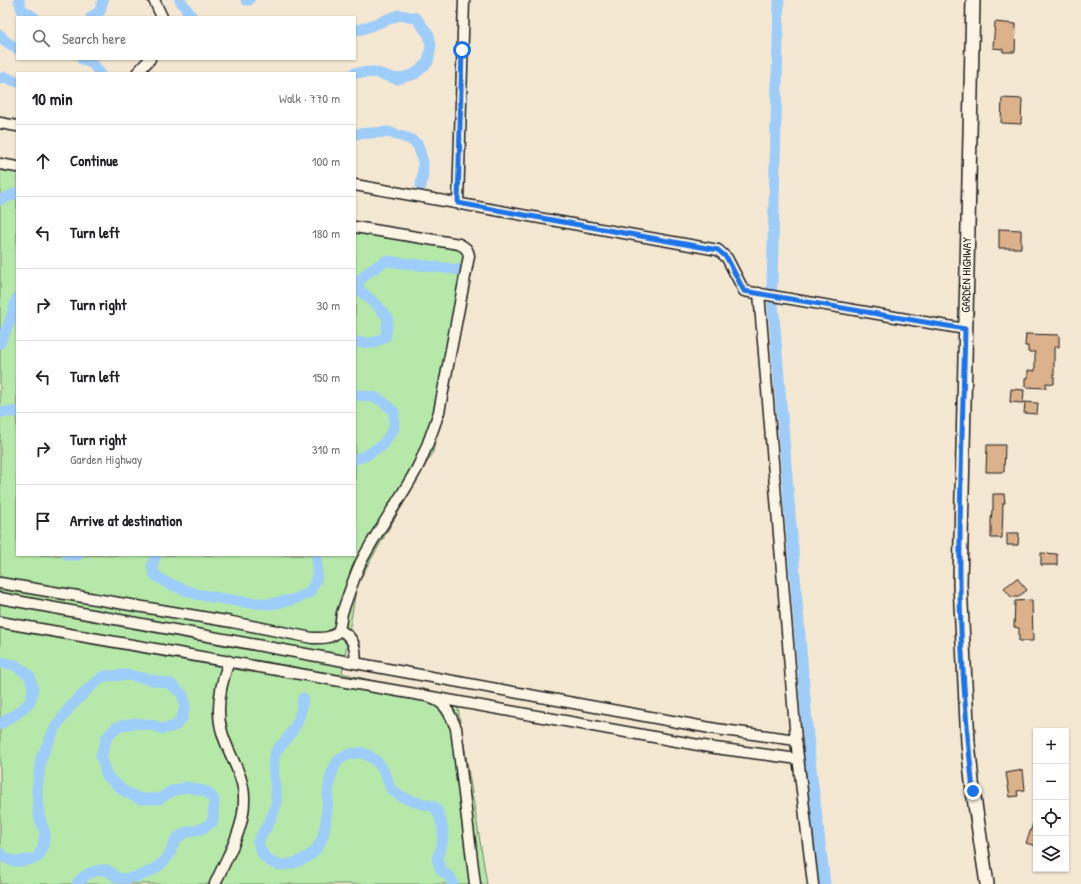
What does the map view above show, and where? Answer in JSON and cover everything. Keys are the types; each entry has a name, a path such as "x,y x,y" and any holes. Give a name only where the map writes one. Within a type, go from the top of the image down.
{"main road":[{"name":"GARDEN HIGHWAY","path":"973,0 960,584 968,743 973,791 987,884"}],"lane":[{"path":"154,0 162,16"},
{"path":"458,203 464,0"},
{"path":"138,72 149,60"},
{"path":"0,123 16,126"},
{"path":"0,164 16,167"},
{"path":"356,185 718,250 727,258 744,291 965,329"},
{"path":"0,583 232,622 312,638 334,635 339,630 351,586 360,564 376,535 416,471 433,429 439,412 469,256 468,250 459,244 356,227"},
{"path":"759,293 796,740 813,884"},
{"path":"0,598 716,729 796,740"},
{"path":"0,622 715,748 798,759"},
{"path":"339,630 346,632 354,644 356,653 355,663"},
{"path":"215,884 234,845 243,818 245,797 239,775 222,732 219,711 222,680 228,661"},
{"path":"415,694 438,701 446,708 452,717 456,728 475,884"}],"green space":[{"path":"0,163 16,167 16,556 356,556 356,227 471,249 433,452 357,584 342,673 457,702 487,884 0,884"}],"building":[{"path":"995,22 1016,24 1015,52 1003,52 1003,49 993,48"},
{"path":"1002,98 1022,99 1021,124 1001,123"},
{"path":"999,229 1021,230 1021,248 999,248"},
{"path":"1026,334 1059,335 1059,347 1054,347 1054,384 1046,383 1046,388 1025,387 1025,378 1028,378 1028,370 1035,371 1035,352 1028,352 1028,346 1025,346"},
{"path":"1011,389 1024,390 1023,403 1010,402"},
{"path":"1025,402 1038,403 1037,414 1024,413"},
{"path":"987,445 1005,445 1004,472 986,472"},
{"path":"993,494 1004,494 1005,503 1003,503 1002,538 991,538"},
{"path":"1007,533 1019,533 1018,545 1007,545"},
{"path":"1041,553 1057,554 1057,565 1041,565"},
{"path":"1017,578 1027,590 1018,597 1011,597 1004,588"},
{"path":"1032,600 1033,641 1019,641 1019,628 1014,627 1015,601"},
{"path":"1023,770 1025,790 1017,791 1018,796 1010,797 1006,773"},
{"path":"1033,824 1033,845 1026,843"}],"waterway":[{"path":"19,0 22,10 32,16"},
{"path":"92,16 100,11 103,0"},
{"path":"180,0 191,16"},
{"path":"772,287 779,0"},
{"path":"356,30 399,15 416,18 429,35 431,46 428,62 415,74 397,79 374,72 356,73"},
{"path":"0,35 4,40 16,48"},
{"path":"84,60 93,64 99,72"},
{"path":"0,79 5,77 16,82"},
{"path":"356,134 388,132 410,139 418,145 423,162 421,186"},
{"path":"0,200 16,193"},
{"path":"356,285 367,273 386,261 461,270"},
{"path":"356,287 378,306 388,318 386,336 374,343 356,342"},
{"path":"0,343 9,324 16,301"},
{"path":"773,304 810,760 825,884"},
{"path":"356,395 377,398 385,403 394,412 394,428 383,445 365,456 356,459"},
{"path":"0,412 16,412"},
{"path":"156,556 152,566 155,575 167,583 196,594 243,602 270,604 292,600 309,593 317,578 317,556"},
{"path":"0,662 15,665 30,676 33,689 30,702 19,712 0,724"},
{"path":"0,853 4,857 13,861 22,861 38,857 43,847 45,833 39,816 37,790 41,758 56,726 71,706 89,688 104,676 126,675 171,684 183,695 185,706 182,718 175,726 163,729 153,725 134,723 117,727 107,737 101,756 107,776 124,791 140,799 159,799 172,791 187,787 208,792 214,800 213,821 207,826 178,837 165,861 145,874 121,878 106,870 98,870 86,875 77,884"},
{"path":"303,698 300,716 296,725 277,750 274,757 273,770 276,804 273,814 258,842 264,856 276,864 284,865 297,862 311,855 319,845 324,832 328,790 331,776 336,764 345,756 361,753 370,756 380,765 390,788 393,791 408,799 435,807 441,820 443,833 442,845 437,859 441,870 450,877 453,884"}],"route":[{"path":"462,50 458,203 718,250 727,258 744,291 965,329 960,584 968,743 973,791"}]}
